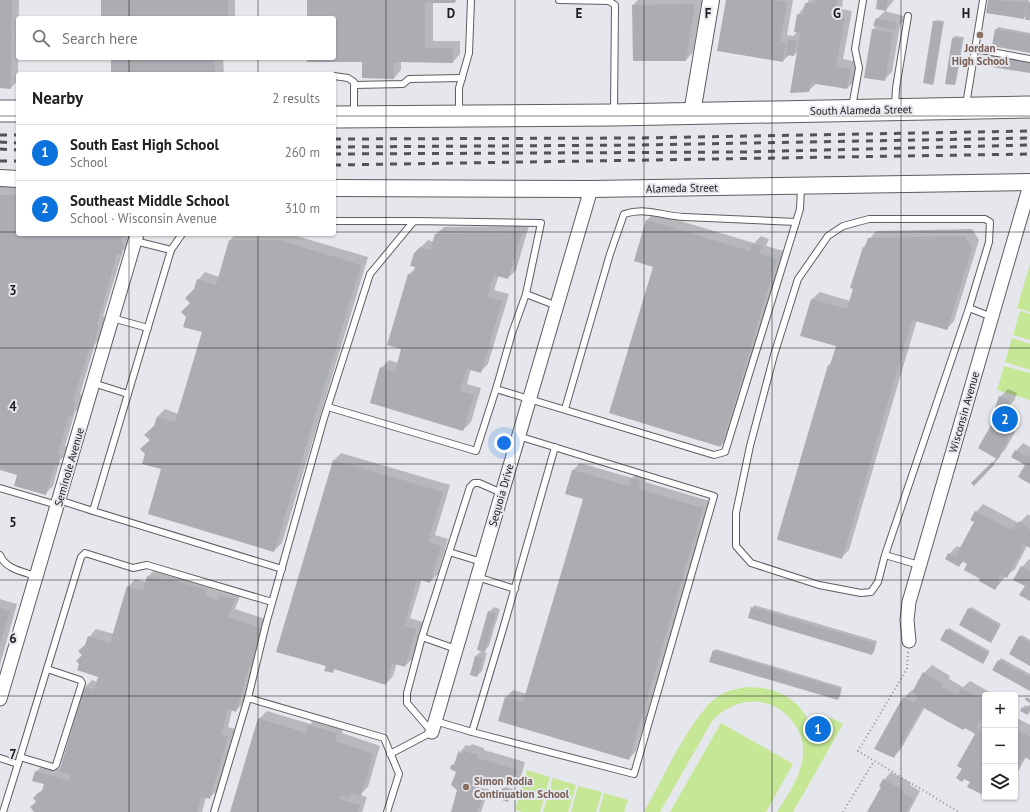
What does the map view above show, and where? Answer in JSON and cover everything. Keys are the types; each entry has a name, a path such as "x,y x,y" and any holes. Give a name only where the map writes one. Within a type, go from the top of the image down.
{"main road":[{"name":"South Alameda Street","path":"692,113 1030,107"},
{"path":"0,111 16,111"},
{"path":"344,117 692,113"}],"street":[{"path":"692,113 711,0"},
{"path":"0,178 16,179"},
{"name":"Alameda Street","path":"336,188 591,189 1030,183"},
{"name":"Wisconsin Avenue","path":"909,641 907,620 909,602 1030,183"},
{"name":"Sequoia Drive","path":"433,727 591,189"},
{"name":"Seminole Avenue","path":"0,700 136,237"}],"lane":[{"path":"459,116 459,88 469,53 471,0"},
{"path":"558,0 609,1 615,5 614,115"},
{"path":"852,110 859,68 855,49 863,0"},
{"path":"966,108 983,0"},
{"path":"895,110 896,88 908,16"},
{"path":"975,49 1030,59"},
{"path":"336,76 348,78 354,85"},
{"path":"354,85 404,84 409,79 462,78"},
{"path":"344,117 354,85"},
{"path":"496,389 714,455 726,452 800,208 802,186"},
{"path":"565,409 618,227 624,214 635,210 682,217 796,222"},
{"path":"869,219 985,219 990,222 989,242 969,308 885,555 878,582 871,592 861,593 819,585 752,563 736,546 736,513 750,446 774,355 798,279 828,236 842,226 869,219"},
{"path":"328,407 476,451 512,333 526,294 541,223 336,221"},
{"path":"214,812 248,698 272,602 328,407 370,274 414,221"},
{"path":"93,511 171,250 181,236"},
{"path":"136,237 171,250"},
{"path":"526,294 556,306"},
{"path":"969,308 992,317"},
{"path":"112,318 148,328"},
{"path":"93,383 128,394"},
{"path":"502,493 474,483 470,487 422,637 407,693 407,703 433,727 472,732 634,774 714,496 518,436"},
{"path":"472,732 555,448"},
{"path":"0,488 93,511 282,569"},
{"path":"450,552 482,562"},
{"path":"3,812 81,557 85,553 133,568 147,564 272,602"},
{"path":"0,555 2,560 8,566 36,576"},
{"path":"885,555 919,566"},
{"path":"477,577 515,589"},
{"path":"422,637 456,649"},
{"path":"0,758 53,767 56,765 82,683 80,680 47,669"},
{"path":"248,698 384,738 399,774 387,812"},
{"path":"390,754 433,727"}],"path":[{"path":"909,641 907,669 858,751 959,812"},
{"path":"843,812 874,761"}],"green space":[{"path":"1030,264 1030,312 1017,308"},
{"path":"1020,311 1030,314 1030,340 1013,335"},
{"path":"1012,338 1030,344 1030,370 1005,362"},
{"path":"1004,366 1030,373 1030,400 997,390"},
{"path":"749,687 774,691 793,701 807,718 817,741 830,717 843,724 793,812 777,812 794,784 800,769 803,746 800,733 793,722 775,707 764,703 753,702 742,703 731,707 712,721 660,812 644,812 678,749 699,716 710,703 720,695"},
{"path":"721,723 793,764 766,812 670,812"},
{"path":"527,770 550,777 540,812 523,812 515,810"},
{"path":"553,778 576,785 568,812 543,812"},
{"path":"578,786 602,792 596,812 571,812"},
{"path":"604,793 628,800 624,812 599,812"}],"building":[{"path":"0,0 12,0 11,89 0,88"},
{"path":"101,0 228,0 228,16 101,16"},
{"path":"307,0 455,0 455,3 425,3 425,48 453,48 453,63 394,62 394,79 362,78 362,62 307,62 307,60 336,60 336,16 307,16"},
{"path":"726,0 774,0 787,2 780,42 786,43 783,62 717,51"},
{"path":"816,0 837,0 835,16 845,18 836,67 851,69 847,89 811,83 809,92 790,93 800,33 794,32 797,14 803,15 805,3 815,4"},
{"path":"877,0 888,0 886,11 876,9"},
{"path":"988,0 1027,2 1024,19 986,13"},
{"path":"1028,2 1030,2 1030,20 1025,20"},
{"path":"695,4 686,61 633,61 632,5"},
{"path":"876,18 896,22 896,30 873,26"},
{"path":"933,21 943,23 933,85 923,83"},
{"path":"872,29 893,33 885,81 864,78"},
{"path":"995,29 1030,35 1030,53 992,46"},
{"path":"952,38 962,39 955,85 945,84"},
{"path":"788,39 797,41 794,56 786,55"},
{"path":"986,56 1030,63 1030,73 985,66"},
{"path":"111,60 215,60 215,72 111,72"},
{"path":"0,195 16,195 16,236 123,236 121,243 124,244 121,255 117,254 97,324 99,325 93,347 90,347 73,401 76,402 72,416 69,415 58,453 61,454 58,465 55,464 46,495 14,486 17,475 0,470"},
{"path":"646,220 750,251 752,244 762,246 759,253 777,259 721,447 609,413 653,267 634,261"},
{"path":"522,233 508,279 494,275 487,297 502,301 481,373 467,369 460,391 474,395 463,431 370,403 380,367 395,372 401,349 387,345 408,274 413,275 415,267 410,266 414,253 420,247 430,250 435,234"},
{"path":"965,236 972,248 947,330 912,320 842,559 778,540 777,539 828,365 830,365 836,346 800,336 811,299 847,309 853,289 850,288 863,247 865,248 868,238"},
{"path":"229,240 279,240 361,265 274,552 148,514 161,469 142,464 145,454 140,449 150,440 144,435 154,426 157,417 175,422 202,332 183,327 186,317 181,312 190,303 185,298 194,289 197,279 216,285"},
{"path":"999,396 1010,400 1007,409 1003,408 1002,410 995,408"},
{"path":"991,425 1006,433 1008,440 997,459 978,448"},
{"path":"1015,450 1028,457 1030,454 1030,484 1018,477 1025,465 1011,457"},
{"path":"333,460 443,492 428,542 441,546 430,583 417,579 404,626 416,629 405,667 392,663 386,685 334,669 333,673 324,671 326,666 276,652"},
{"path":"992,462 995,464 974,486 971,483"},
{"path":"572,470 629,486 631,478 641,481 638,489 703,508 629,760 498,721 505,697 523,702 583,499 565,494"},
{"path":"975,511 1011,530 1020,521 1030,530 1030,548 1023,544 1021,548 1023,549 1007,578 1001,574 997,581 1000,582 995,590 964,570 967,564 962,561 959,567 945,559 948,553 955,557 974,522 970,520"},
{"path":"1021,566 1030,571 1030,601 1019,595 1025,586 1013,580"},
{"path":"147,576 167,582 168,579 207,590 205,596 218,600 220,595 235,599 228,617 261,628 251,667 249,667 236,712 228,709 221,734 228,736 210,799 201,797 197,812 34,812 30,807 36,802 33,798 39,792 41,794 44,784 32,781 35,771 69,781 71,775 59,772 84,687 94,690 98,677 77,670 79,664 76,661 82,655 78,651 85,645 88,636 110,643 127,586 143,591"},
{"path":"751,607 875,643 872,655 748,618"},
{"path":"0,608 10,611 0,644"},
{"path":"968,608 1000,626 991,643 959,625"},
{"path":"488,611 496,613 485,652 477,650"},
{"path":"946,629 989,653 983,664 940,640"},
{"path":"1019,636 1030,643 1030,666 1009,654"},
{"path":"713,650 841,689 838,700 709,662"},
{"path":"475,656 483,658 477,677 470,675"},
{"path":"998,660 1030,677 1030,691 992,670"},
{"path":"923,672 943,684 942,687 957,695 961,688 982,699 982,716 976,727 982,730 981,794 967,787 970,782 964,779 962,782 956,778 962,769 957,766 975,734 965,728 963,730 922,707 894,758 874,749 903,697 914,703 918,696 912,692"},
{"path":"1026,697 1030,699 1030,703 1025,700"},
{"path":"1027,706 1030,707 1028,715 1020,711 1022,707 1026,709"},
{"path":"258,718 306,733 308,725 337,733 335,741 373,754 361,796 351,793 349,797 340,795 339,799 360,805 357,812 230,812"},
{"path":"1018,730 1030,737 1030,760 1024,757 1018,768"},
{"path":"459,749 459,753 462,754 463,751 478,755 477,758 518,770 514,784 477,777 472,795 483,797 477,812 451,812 457,790 451,785 456,772 450,769 451,765 454,765"},
{"path":"883,779 904,791 903,793 914,799 906,812 867,812 881,787 879,786"},
{"path":"502,788 512,791 508,802 499,799"}],"railway":[{"path":"336,139 640,138 1030,131"},
{"path":"0,135 16,135"},
{"path":"336,147 641,145 1030,138"},
{"path":"0,142 16,143"},
{"path":"336,154 742,152 1030,145"},
{"path":"0,149 16,150"},
{"path":"336,165 1030,154"},
{"path":"0,161 16,161"}],"place":[{"name":"Jordan High School","path":"980,35"},
{"name":"Southeast Middle School","path":"1005,419"},
{"name":"South East High School","path":"818,729"},
{"name":"Simon Rodia Continuation School","path":"466,787"}]}
